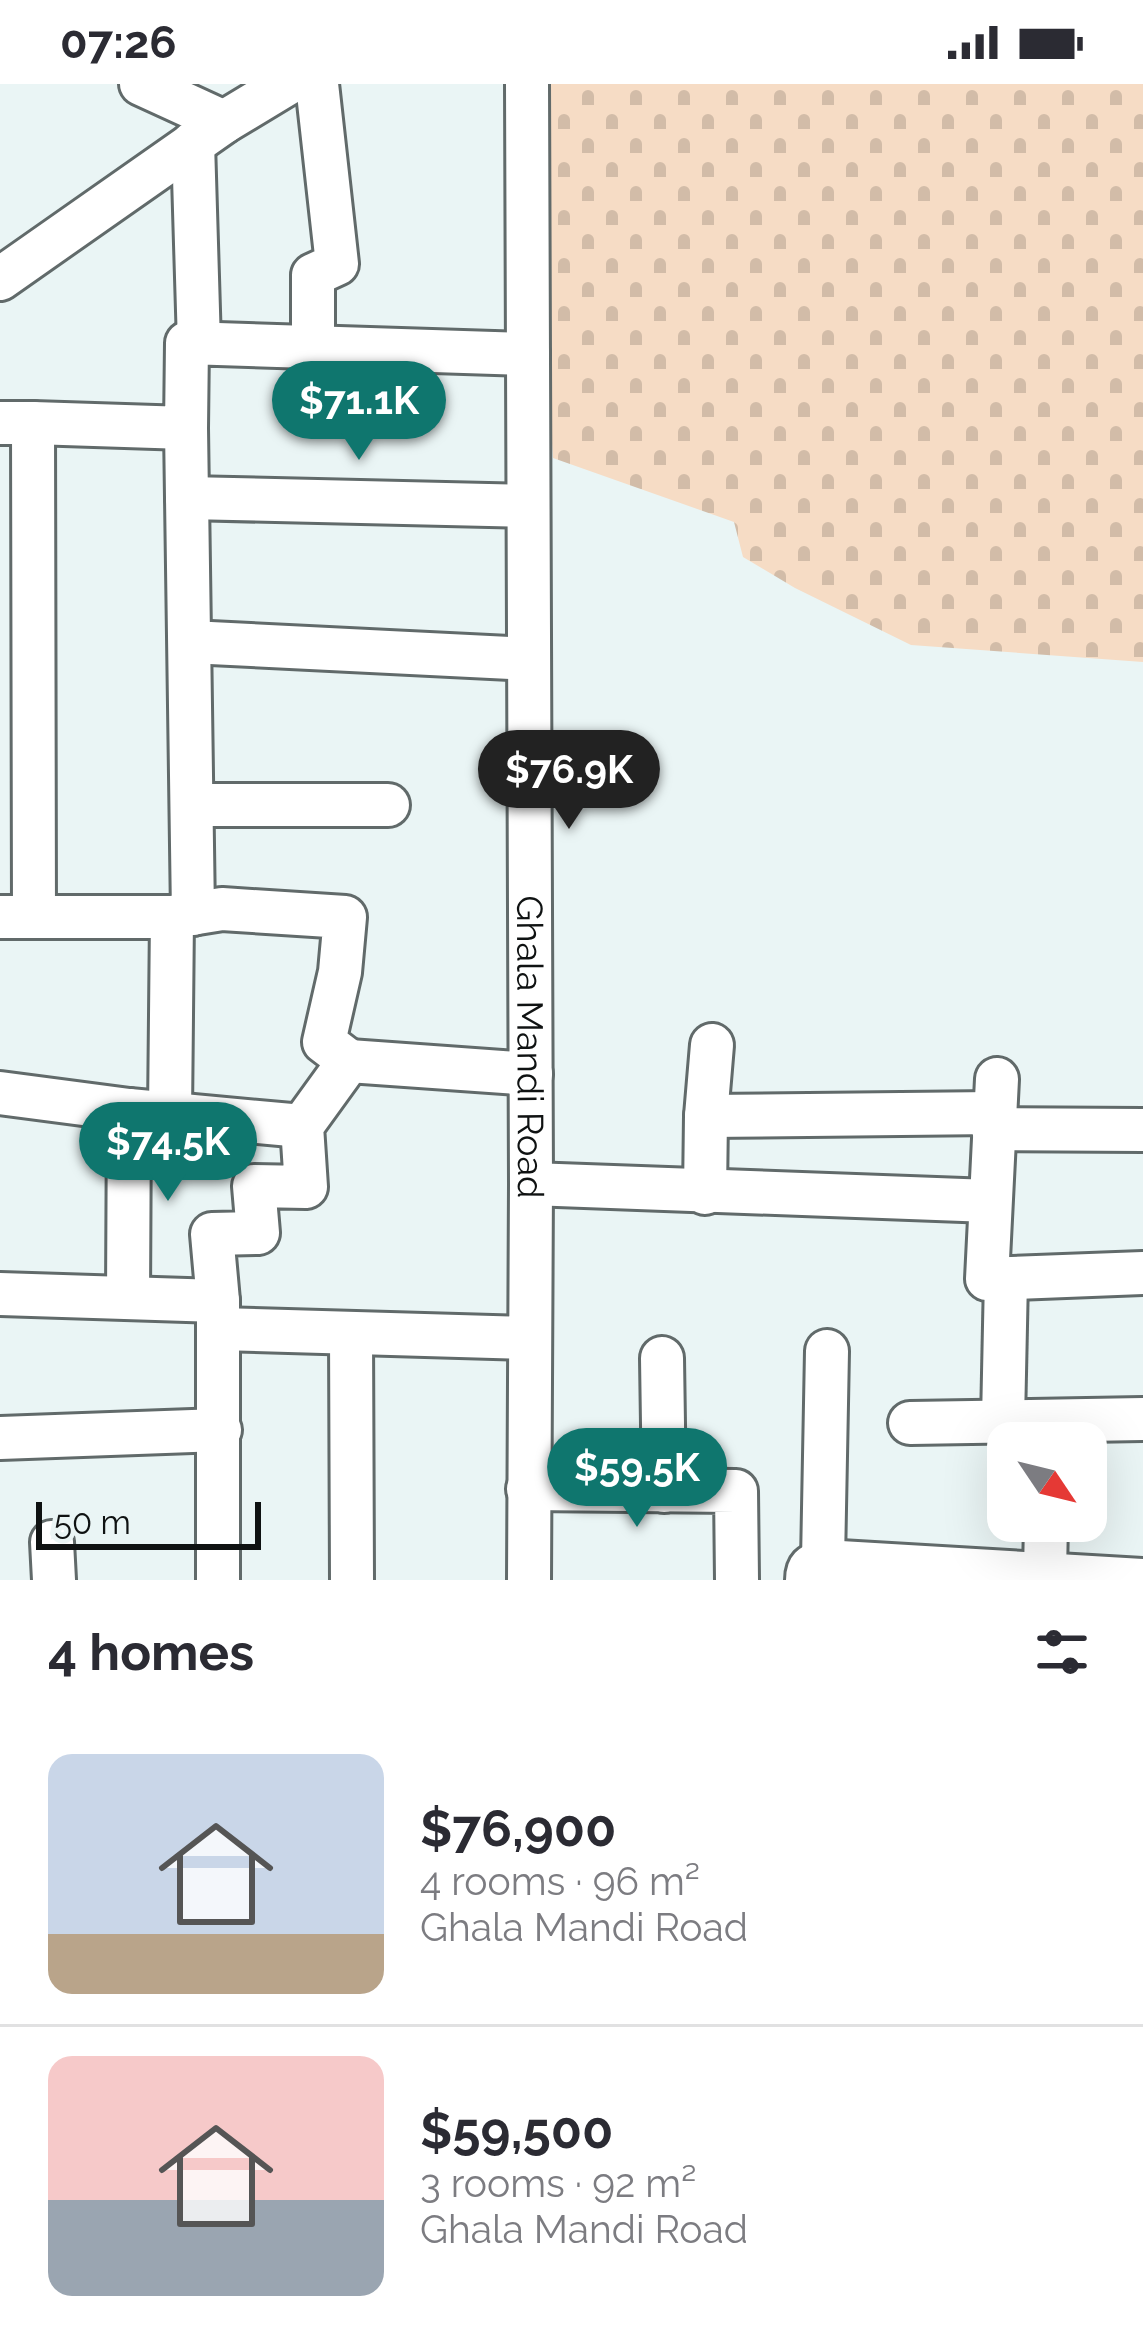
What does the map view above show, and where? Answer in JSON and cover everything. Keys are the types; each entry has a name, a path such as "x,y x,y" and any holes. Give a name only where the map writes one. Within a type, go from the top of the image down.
{"street":[{"path":"141,84 208,133"},
{"path":"0,279 286,84"},
{"path":"313,347 313,275 338,264 317,84"},
{"name":"Ghala Mandi Road","path":"527,84 529,1580"},
{"path":"200,344 208,133"},
{"path":"128,1298 150,1112 183,915 192,805 188,343 528,354"},
{"path":"186,428 17,423 17,916 183,915 222,909 345,917 340,972 324,1042 349,1061 531,1074"},
{"path":"187,498 528,506"},
{"path":"190,642 529,658"},
{"path":"192,805 388,805"},
{"path":"705,1193 712,1045"},
{"path":"218,1580 220,1430 212,1234 258,1233 254,1186 307,1187 302,1126 349,1061"},
{"path":"0,1093 302,1126"},
{"path":"706,1116 995,1107 1143,1130"},
{"path":"995,1107 987,1279 1143,1273"},
{"path":"531,1184 990,1201"},
{"path":"1004,1421 1006,1278"},
{"path":"0,1294 128,1298 351,1333 530,1338"},
{"path":"351,1333 352,1580"},
{"path":"826,1351 815,1571 1143,1580"},
{"path":"662,1358 664,1491"},
{"path":"1107,1424 1143,1419"},
{"path":"910,1424 1008,1422"},
{"path":"0,1438 220,1430"},
{"path":"528,1489 736,1491 737,1580"},
{"path":"1045,1574 1046,1542"}],"green space":[{"path":"527,84 1143,84 1143,662 911,645 743,557 734,522 553,458"}]}
